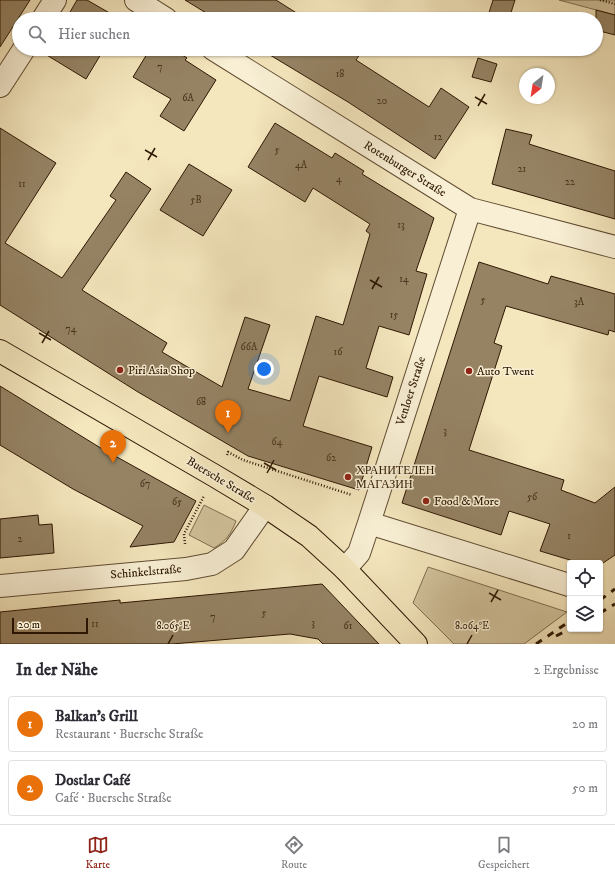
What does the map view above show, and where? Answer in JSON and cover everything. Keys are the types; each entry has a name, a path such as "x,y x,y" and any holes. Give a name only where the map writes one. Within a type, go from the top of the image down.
{"main road":[{"name":"Buersche Straße","path":"0,351 265,506 309,536 345,569 416,644"}],"street":[{"path":"47,12 55,0"},
{"path":"136,0 155,12"},
{"path":"0,86 19,56"},
{"name":"Rotenburger Straße","path":"224,56 470,209 615,247"},
{"name":"Venloer Straße","path":"345,569 359,553 470,209"},
{"name":"Schinkelstraße","path":"0,586 186,569 212,564 234,550 265,506"},
{"path":"372,513 567,584"}],"path":[{"path":"600,0 615,4"},
{"path":"228,452 243,460 372,513"},
{"path":"186,569 184,534 202,499"}],"shaded area":[{"path":"559,0 615,0 615,15"},
{"path":"204,505 236,521 228,537 214,548 189,535"},
{"path":"428,567 567,612 524,644 454,644 413,603"}],"building":[{"path":"0,0 30,0 22,12 12,12 12,28 0,47"},
{"path":"77,0 87,0 108,12 70,12"},
{"path":"185,0 276,0 295,12 205,12"},
{"path":"493,0 515,0 511,12 489,12"},
{"path":"596,10 615,15 615,35 603,32 603,12 596,12"},
{"path":"48,56 100,56 86,79"},
{"path":"146,56 184,56 187,58 185,60 216,80 184,131 160,116 171,99 133,77"},
{"path":"272,56 359,56 356,60 429,107 441,88 469,107 435,159 348,102"},
{"path":"478,58 497,64 491,82 472,77"},
{"path":"275,123 332,158 335,153 364,171 362,174 434,218 416,271 427,274 409,335 379,326 366,368 393,377 387,397 319,376 303,426 372,447 359,490 248,456 138,392 0,305 0,128 56,163 5,243 62,278 116,200 110,196 126,172 151,189 82,290 167,343 162,352 222,387 245,317 270,325 248,389 290,401 316,316 343,325 370,234 366,231 370,224 313,188 305,202 248,167"},
{"path":"506,129 532,135 529,144 615,171 615,219 492,184"},
{"path":"189,164 232,190 203,236 160,210"},
{"path":"479,262 548,284 551,276 615,294 615,332 609,330 608,335 506,306 494,343 502,346 469,450 564,480 561,490 595,503 615,487 615,555 603,563 603,560 570,560 540,551 550,524 509,511 501,535 402,503"},
{"path":"0,386 99,447 196,501 174,542 130,547 143,526 73,489 0,445"},
{"path":"38,515 39,525 52,524 54,553 0,558 0,519"},
{"path":"322,584 379,644 323,644 318,639 290,634 172,644 0,644 0,612 120,600 120,603"}],"railway":[{"path":"603,598 615,589"},
{"path":"603,611 615,604"},
{"path":"536,644 567,623"},
{"path":"556,636 567,630"}],"place":[{"name":"Piri Asia Shop","path":"120,370"},
{"name":"Auto Twent","path":"469,371"},
{"name":"Balkan's Grill","path":"228,433"},
{"name":"Dostlar Café","path":"113,463"},
{"name":"ХРАНИТЕЛЕН МАГАЗИН","path":"348,477"},
{"name":"Food & More","path":"426,501"}]}
